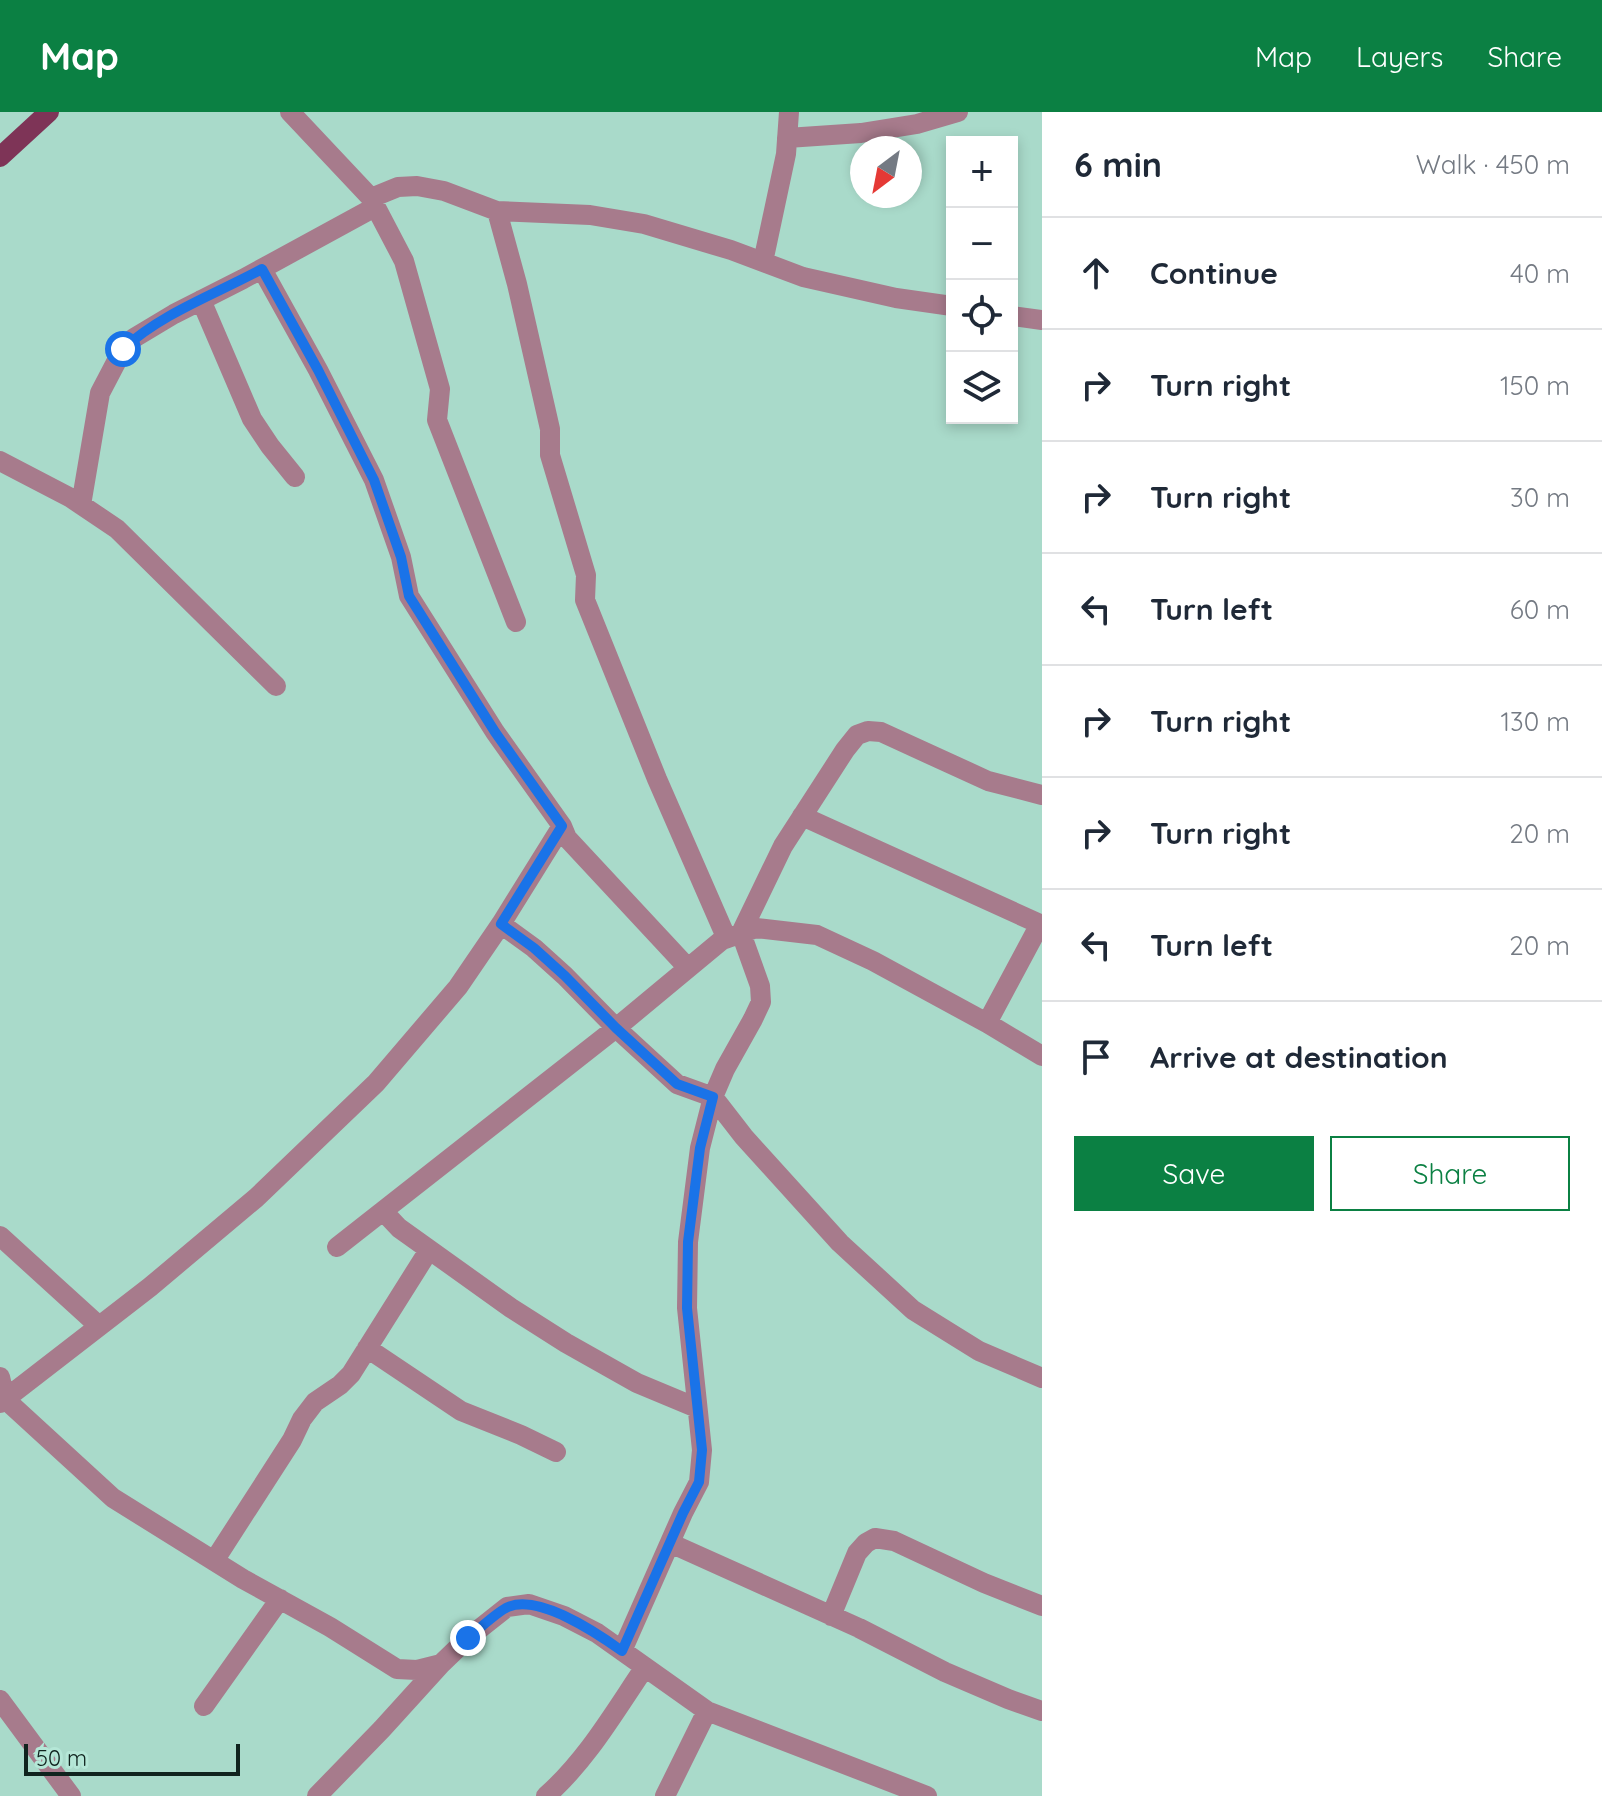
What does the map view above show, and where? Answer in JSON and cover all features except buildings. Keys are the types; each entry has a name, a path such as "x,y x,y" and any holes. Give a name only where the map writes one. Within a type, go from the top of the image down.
{"main road":[{"path":"0,157 49,112"}],"street":[{"path":"290,112 373,202 404,261 440,389 437,420 516,622"},
{"path":"763,262 786,154 789,112"},
{"path":"787,138 861,133 917,124 958,112"},
{"path":"81,505 100,393 123,349 154,326 262,269 398,187 417,186 444,191 497,211 590,215 644,224 731,250 803,277 896,298 946,305"},
{"path":"497,211 550,429 550,455 586,575 585,600 657,779 760,986 761,1002 713,1097 700,1148 688,1242 687,1308 702,1450 699,1482 622,1651"},
{"path":"262,269 374,480 401,557 409,596 567,838 688,968"},
{"path":"201,300 252,419 295,477"},
{"path":"1018,317 1042,320"},
{"path":"0,461 81,505 117,529 276,686"},
{"path":"734,935 783,846 857,735 868,731 881,732 988,781 1042,795"},
{"path":"802,816 1041,924 987,1023"},
{"path":"3,1401 150,1287 256,1198 376,1083 458,987 562,826"},
{"path":"501,924 565,976 677,1084 713,1097 744,1137 840,1243 913,1310 979,1351 1042,1378"},
{"path":"337,1247 688,968 734,935 756,928 817,935 873,961 1042,1056"},
{"path":"383,1211 399,1228 429,1250 566,1343 637,1383 697,1408"},
{"path":"0,1236 99,1326"},
{"path":"214,1561 292,1440 302,1419 315,1402 351,1374 429,1250"},
{"path":"367,1348 461,1411 556,1452"},
{"path":"0,1377 3,1401 113,1498 397,1669 417,1670 441,1664"},
{"path":"831,1616 857,1553 875,1538 894,1541 1042,1606"},
{"path":"670,1543 945,1672 1042,1711"},
{"path":"204,1706 280,1599"},
{"path":"317,1796 468,1638 507,1607 529,1604 564,1616 597,1633 707,1711 927,1796"},
{"path":"546,1796 563,1781 597,1738 645,1667"},
{"path":"0,1700 71,1796"},
{"path":"665,1796 707,1711"}],"route":[{"path":"123,349 134,338 174,314 262,269 374,480 401,557 409,596 495,732 562,826 501,924 565,976 677,1084 713,1097 700,1148 688,1242 687,1308 702,1450 699,1482 622,1651 597,1633 564,1616 529,1604 507,1607 468,1638"}]}
